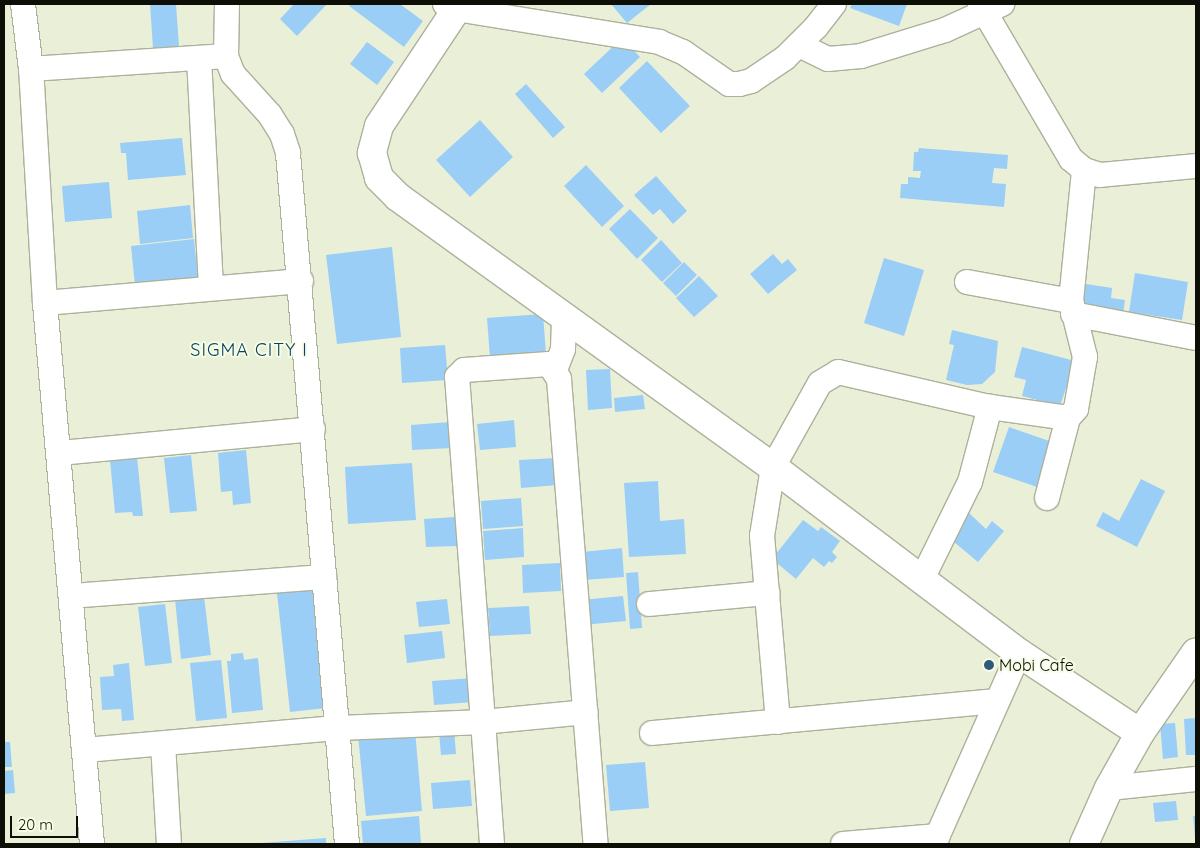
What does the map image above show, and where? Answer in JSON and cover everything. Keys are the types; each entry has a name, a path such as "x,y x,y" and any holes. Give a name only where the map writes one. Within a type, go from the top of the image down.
{"street":[{"path":"23,4 31,69 45,303 60,453 92,844"},
{"path":"227,4 226,56 241,86 270,115 282,134 288,153 301,281 324,577 340,728 347,844"},
{"path":"834,4 799,45 751,81 729,84 683,52 659,42 454,6 379,126 372,153 379,178 398,197 773,467 1019,653 1140,733"},
{"path":"799,45 828,59 853,57 945,30 988,7 1071,158 1084,170 1100,175 1196,166"},
{"path":"31,69 226,56"},
{"path":"199,58 211,288"},
{"path":"1047,498 1068,418 1076,409 1085,357 1072,308 1084,170"},
{"path":"45,303 301,281"},
{"path":"967,282 1196,338"},
{"path":"555,370 564,349 564,317"},
{"path":"492,844 457,377 464,370 549,364 555,370 558,379 596,844"},
{"path":"778,722 762,536 773,467 820,383 838,372 990,407 1068,418"},
{"path":"922,579 970,482 990,407"},
{"path":"60,453 312,429"},
{"path":"72,596 324,577"},
{"path":"649,604 767,593"},
{"path":"1084,844 1109,788 1140,733 1196,652"},
{"path":"843,844 936,840 996,701 1019,653"},
{"path":"652,733 996,701"},
{"path":"85,750 340,728 483,722 586,712"},
{"path":"163,744 169,844"},
{"path":"1109,788 1196,779"}],"building":[{"path":"150,4 176,4 179,46 153,48"},
{"path":"294,4 327,4 297,36 280,19"},
{"path":"351,4 400,4 423,21 404,47 349,6"},
{"path":"611,4 651,4 627,23"},
{"path":"852,4 907,4 899,26 850,8"},
{"path":"622,38 640,57 602,93 584,74"},
{"path":"367,42 394,62 377,85 350,64"},
{"path":"647,61 690,106 661,133 619,88"},
{"path":"526,84 565,127 553,138 515,94"},
{"path":"480,120 513,157 470,197 436,160"},
{"path":"182,138 186,175 128,180 126,153 121,153 120,143"},
{"path":"919,148 1008,155 1007,169 994,168 992,183 1006,184 1004,207 900,198 901,184 908,184 908,177 920,178 921,171 913,171 914,152 918,152"},
{"path":"586,165 624,206 602,227 564,186"},
{"path":"656,176 687,211 673,224 660,209 653,215 634,195"},
{"path":"109,182 112,218 65,222 62,186"},
{"path":"190,205 193,238 140,244 137,211"},
{"path":"630,209 658,238 637,259 609,229"},
{"path":"194,239 198,278 135,285 131,246"},
{"path":"661,240 682,263 662,282 641,260"},
{"path":"392,247 401,337 337,344 326,255"},
{"path":"773,254 782,264 788,259 797,270 768,294 750,274"},
{"path":"884,258 924,270 904,336 864,323"},
{"path":"684,262 697,275 676,296 663,283"},
{"path":"1135,273 1188,282 1182,320 1129,312"},
{"path":"699,276 718,296 694,317 676,298"},
{"path":"1086,284 1112,288 1111,298 1125,300 1123,314 1082,312"},
{"path":"543,314 546,354 490,358 487,318"},
{"path":"952,330 998,341 995,372 982,384 967,385 946,380 954,345 949,344"},
{"path":"445,345 448,380 402,383 400,348"},
{"path":"1022,347 1075,361 1060,406 1022,396 1026,380 1014,377"},
{"path":"610,369 612,408 588,410 586,370"},
{"path":"643,395 645,409 615,412 614,398"},
{"path":"514,420 516,447 480,450 477,424"},
{"path":"450,422 452,448 412,450 411,425"},
{"path":"1009,427 1055,443 1040,488 993,472"},
{"path":"246,450 251,503 233,505 232,491 221,492 218,453"},
{"path":"191,455 197,511 170,513 164,458"},
{"path":"137,457 143,516 133,516 132,512 115,513 110,460"},
{"path":"556,458 558,485 521,488 519,460"},
{"path":"412,463 416,520 348,524 345,467"},
{"path":"1141,479 1165,491 1137,547 1096,526 1103,512 1119,521"},
{"path":"658,481 660,521 684,519 686,554 629,557 624,483"},
{"path":"521,498 523,526 483,529 481,501"},
{"path":"969,513 986,529 992,521 1004,531 978,562 948,537"},
{"path":"455,517 457,546 426,547 424,519"},
{"path":"803,520 818,531 821,527 840,541 832,552 837,557 832,563 829,561 824,567 813,558 796,579 772,559"},
{"path":"523,528 524,557 485,560 483,531"},
{"path":"622,548 624,577 584,580 582,552"},
{"path":"560,563 561,591 523,593 522,565"},
{"path":"638,572 642,628 630,629 626,573"},
{"path":"314,589 326,708 290,712 277,593"},
{"path":"204,596 211,655 181,659 175,599"},
{"path":"623,596 626,621 583,625 581,600"},
{"path":"447,599 450,624 419,627 416,602"},
{"path":"165,604 172,663 145,666 138,607"},
{"path":"529,606 531,634 490,636 488,608"},
{"path":"442,631 445,658 407,663 404,635"},
{"path":"243,653 244,660 258,658 263,710 232,713 227,661 231,661 231,654"},
{"path":"221,660 227,718 196,721 190,663"},
{"path":"129,663 134,720 122,721 121,709 102,710 100,677 114,676 113,665"},
{"path":"473,678 474,702 434,705 432,681"},
{"path":"1196,718 1196,755 1186,755 1184,719"},
{"path":"1175,723 1178,757 1163,759 1160,724"},
{"path":"415,730 422,811 366,816 358,735"},
{"path":"454,730 456,754 441,755 439,732"},
{"path":"4,742 10,742 12,767 4,767"},
{"path":"645,762 649,808 610,811 606,765"},
{"path":"13,770 15,793 4,794 4,771"},
{"path":"470,780 472,806 433,809 431,783"},
{"path":"1176,801 1178,820 1155,822 1153,803"},
{"path":"419,816 421,844 363,844 361,821"},
{"path":"1193,816 1196,816 1196,837 1195,837"},
{"path":"326,838 326,844 261,844 261,843"}],"place":[{"name":"Mobi Cafe","path":"989,665"}],"district":[{"name":"SIGMA CITY I","path":"249,350"}]}
